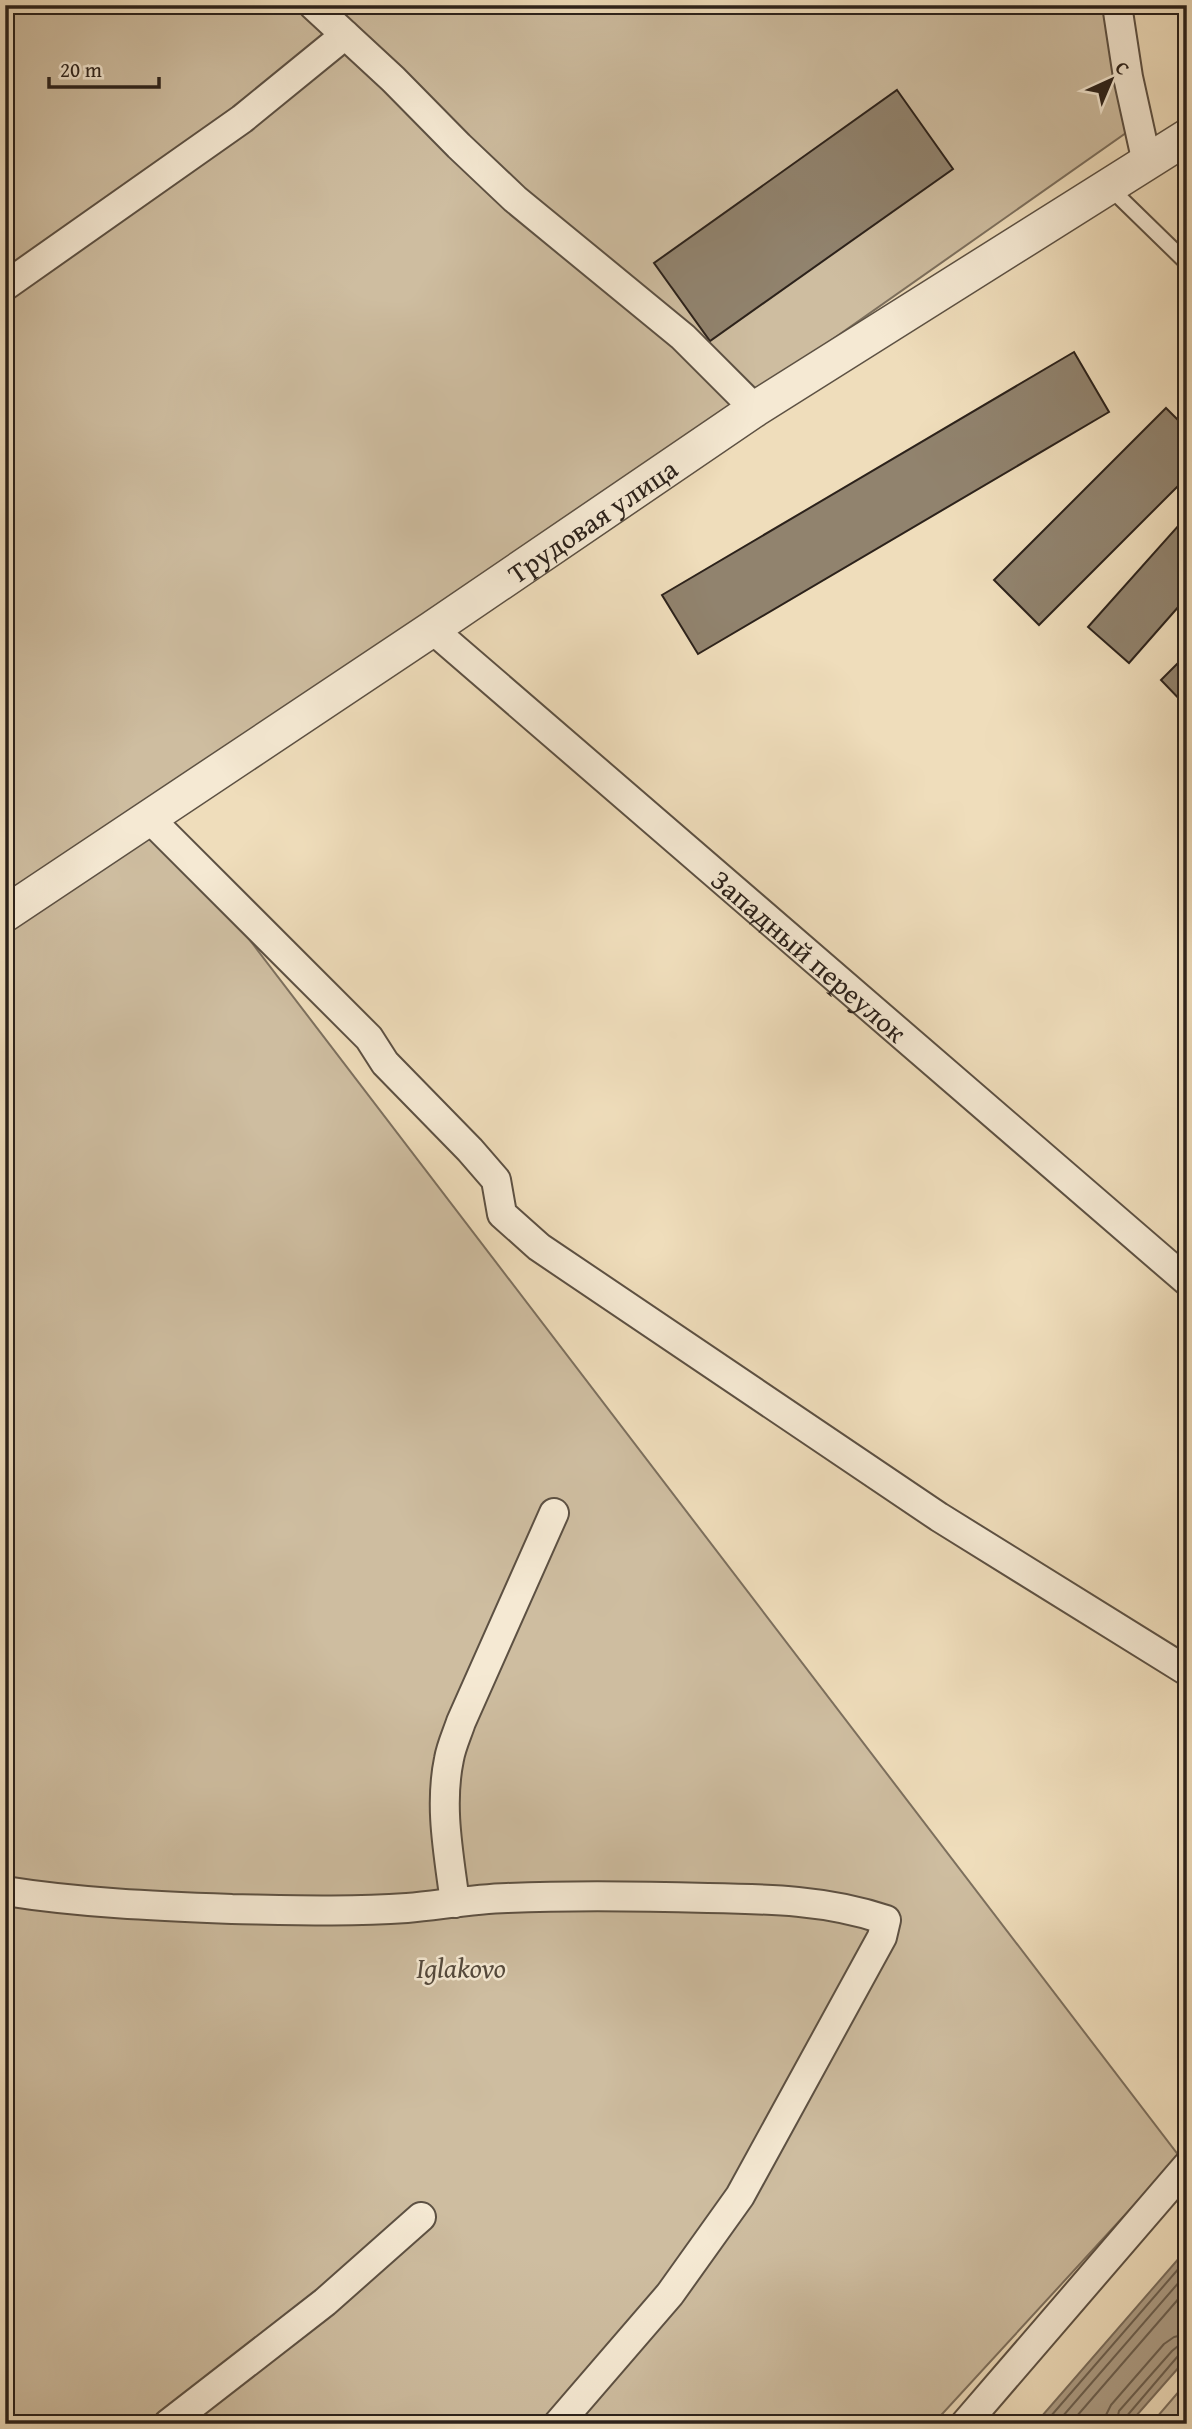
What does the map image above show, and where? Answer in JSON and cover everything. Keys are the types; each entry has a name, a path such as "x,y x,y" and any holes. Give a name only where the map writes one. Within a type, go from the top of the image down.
{"street":[{"path":"313,5 515,199 683,337 755,409"},
{"path":"1117,5 1128,76 1147,163"},
{"path":"5,286 242,119 345,35"},
{"name":"Трудовая улица","path":"5,914 755,409 1187,137"},
{"name":"Западный переулок","path":"432,629 1187,1281"},
{"path":"149,818 369,1038 385,1063 496,1180 502,1214 539,1247 939,1517 1187,1671"},
{"path":"455,1903 446,1834 445,1793 449,1758 461,1722 554,1513"},
{"path":"5,1891 48,1898 158,1906 285,1910 405,1908 505,1898 646,1896 761,1899 808,1902 886,1920 883,1937 740,2196 670,2294 558,2424"},
{"path":"965,2424 1187,2166"},
{"path":"168,2424 325,2302 421,2217"}],"lane":[{"path":"1109,187 1187,263"}],"green space":[{"name":"Iglakovo","path":"5,5 1127,5 1150,116 155,816 1179,2156 933,2424 5,2424"},
{"path":"1187,2382 1187,2424 1151,2424"}],"water":[{"path":"1187,2249 1187,2358 1129,2424 1035,2424"}],"building":[{"path":"897,90 953,169 710,341 654,263"},
{"path":"1074,352 1109,412 698,654 662,595"},
{"path":"1166,408 1187,429 1187,477 1039,625 994,580"},
{"path":"1187,516 1187,597 1129,663 1088,627"},
{"path":"1187,654 1187,707 1161,680"}]}
